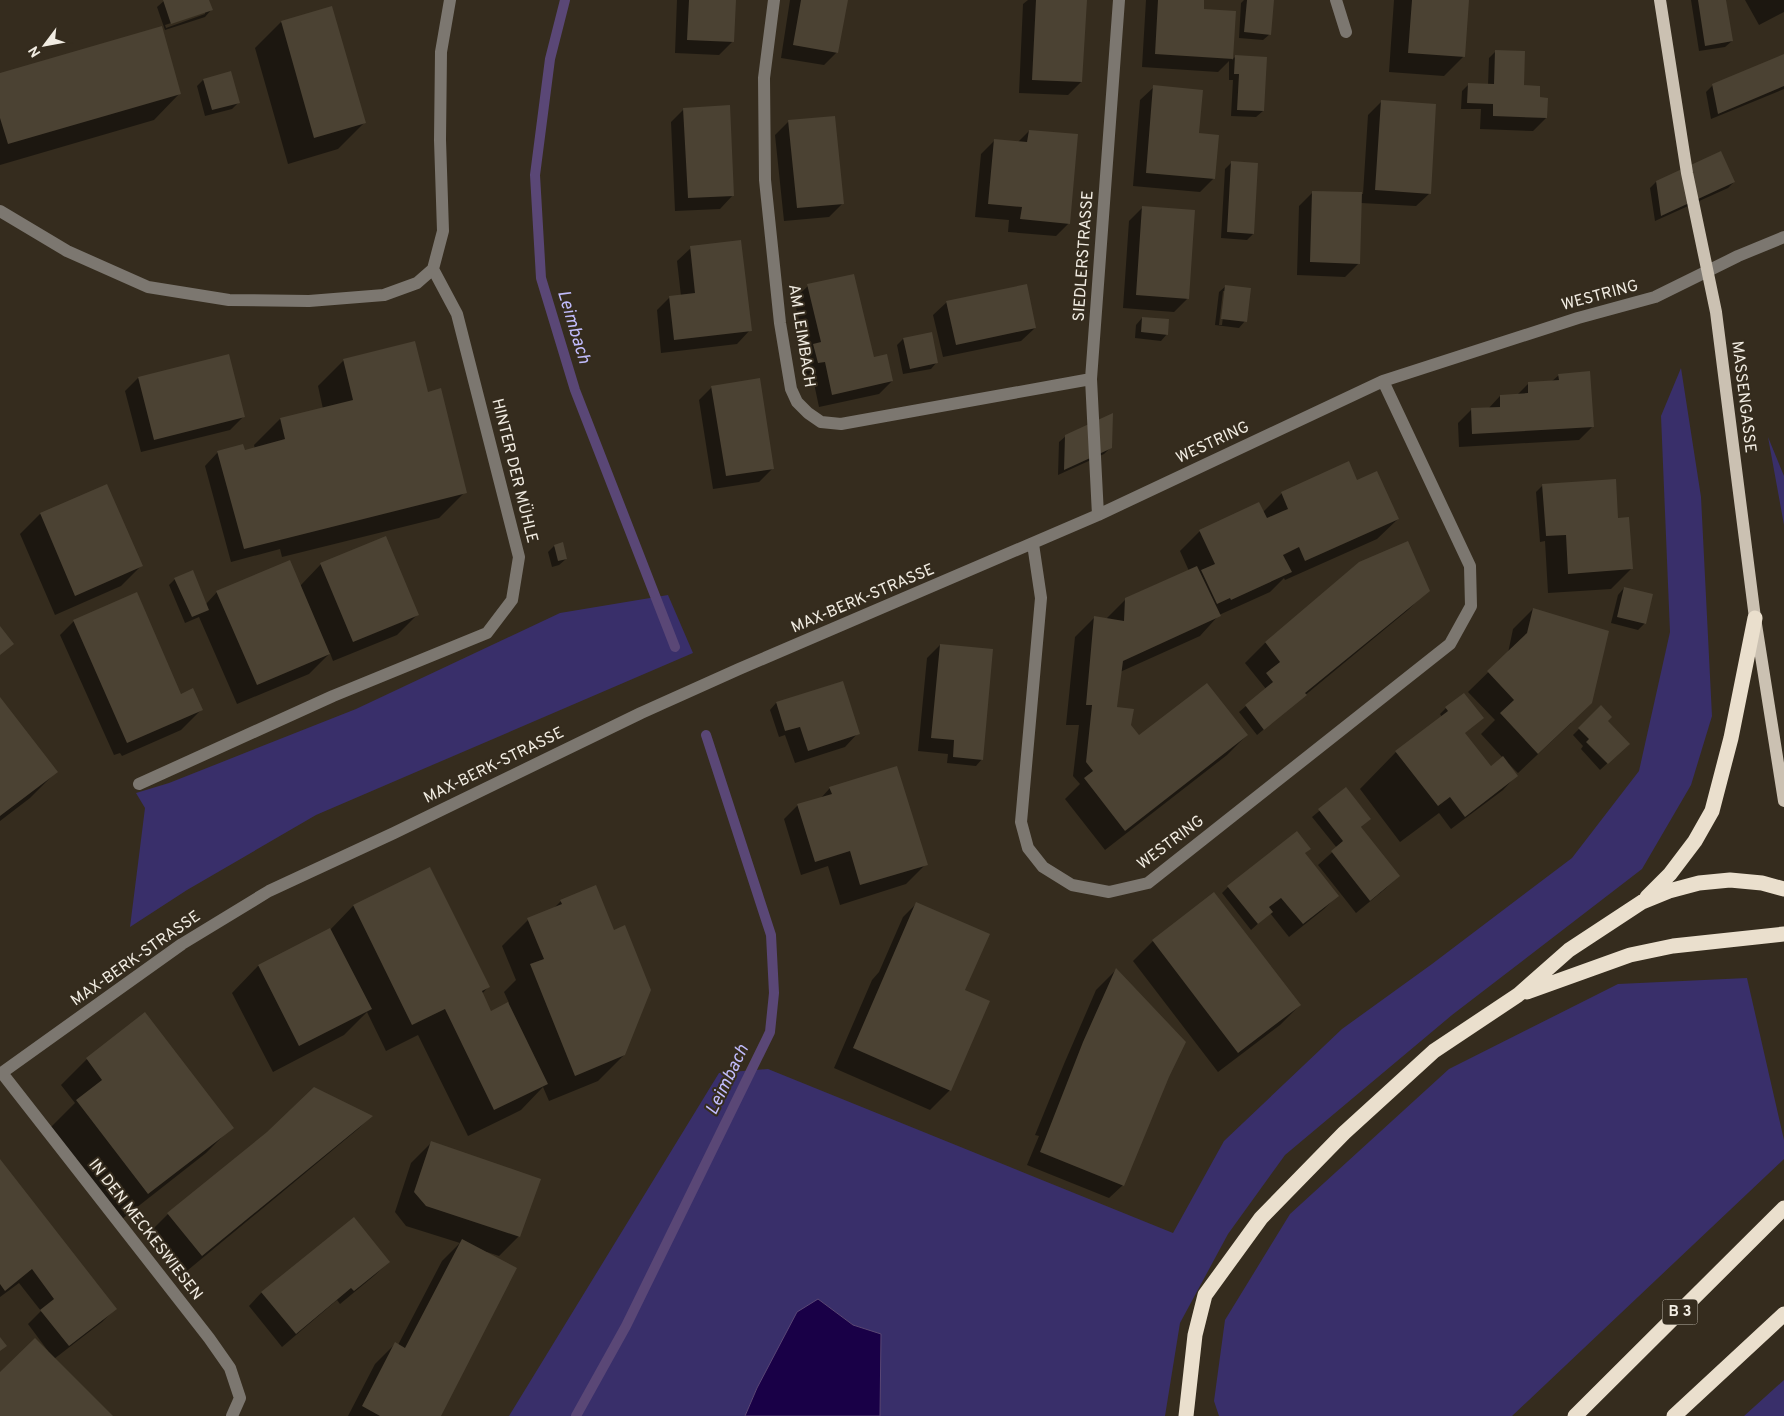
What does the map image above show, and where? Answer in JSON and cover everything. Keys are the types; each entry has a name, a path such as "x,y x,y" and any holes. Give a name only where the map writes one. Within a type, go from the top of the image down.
{"highway":[{"path":"1642,902 1670,874 1695,840 1712,811 1732,738 1755,618"},
{"path":"1189,1412 1195,1335 1205,1295 1261,1218 1344,1133 1434,1051 1518,995 1569,950 1642,902 1699,882 1730,880 1762,883 1784,889"},
{"path":"1518,995 1630,955 1673,946 1784,934"},
{"name":"B 3","path":"1575,1416 1784,1208"},
{"path":"1674,1416 1784,1314"}],"main road":[{"name":"MASSENGASSE","path":"1660,0 1687,173 1716,312 1755,618 1784,801"}],"street":[{"path":"0,211 67,250 148,287 228,300 309,300 384,295 417,283 433,268 443,231 440,140 441,52 450,0"},
{"name":"AM LEIMBACH","path":"774,0 764,78 765,180 780,323 791,389 797,402 821,422 841,424 1091,379"},
{"name":"SIEDLERSTRASSE","path":"1098,515 1091,379 1120,0"},
{"path":"1336,0 1346,32"},
{"name":"WESTRING","path":"1383,381 1470,566 1471,606 1450,644 1148,883 1109,892 1072,885 1043,867 1028,848 1021,822 1041,598 1033,544 1383,381 1578,318 1655,298 1738,256 1784,237"},
{"name":"HINTER DER MÜHLE","path":"140,784 334,696 486,633 512,600 519,558 456,314 433,268"},
{"name":"MAX-BERK-STRASSE","path":"1,1073 182,944 269,891 659,705 1033,544"},
{"name":"IN DEN MECKESWIESEN","path":"1,1073 209,1338 230,1368 240,1398 232,1416"}],"shaded area":[{"path":"1681,368 1701,497 1712,716 1691,785 1642,869 1452,1015 1285,1155 1228,1234 1180,1323 1165,1416 880,1416 881,1334 853,1325 818,1299 757,1388 745,1416 509,1416 719,1073 768,1069 1173,1233 1224,1141 1342,1029 1432,964 1572,858 1639,771 1670,632 1661,416"},
{"path":"1768,437 1784,476 1784,525"},
{"path":"668,595 693,653 316,815 187,890 130,927 145,808 136,793 169,783 356,709 560,613"},
{"path":"1747,978 1784,1140 1784,1159 1512,1416 1219,1416 1214,1401 1225,1320 1290,1214 1449,1069 1618,984"},
{"path":"818,1299 853,1325 881,1334 880,1416 745,1416 757,1388 797,1312"},
{"path":"1784,1380 1784,1416 1744,1416"}],"building":[{"path":"163,0 209,0 213,10 171,24"},
{"path":"689,0 736,0 734,42 687,40"},
{"path":"801,0 848,0 838,53 793,45"},
{"path":"1036,0 1087,0 1082,82 1032,80"},
{"path":"1158,0 1204,0 1204,9 1236,11 1233,59 1155,54"},
{"path":"1247,0 1274,0 1271,35 1244,32"},
{"path":"1412,0 1469,0 1465,57 1408,53"},
{"path":"1698,0 1726,0 1733,41 1705,46"},
{"path":"332,6 366,123 314,138 281,21"},
{"path":"162,26 181,94 8,144 0,118 0,73"},
{"path":"1495,50 1525,51 1524,85 1540,86 1540,97 1548,98 1547,118 1493,116 1493,104 1467,103 1468,83 1494,84"},
{"path":"1784,54 1784,86 1718,114 1712,84"},
{"path":"1235,55 1267,57 1264,111 1237,110 1239,74 1234,74"},
{"path":"231,71 240,103 212,110 203,79"},
{"path":"1153,85 1203,90 1199,133 1219,135 1215,179 1146,173"},
{"path":"1381,100 1436,104 1431,194 1375,190"},
{"path":"730,105 734,196 688,198 683,108"},
{"path":"835,116 844,204 797,208 788,120"},
{"path":"1029,130 1078,134 1070,224 1020,219 1022,207 988,204 994,139 1027,142"},
{"path":"1721,151 1735,182 1661,216 1656,181"},
{"path":"1231,161 1258,163 1254,234 1227,232"},
{"path":"1312,191 1362,192 1360,264 1310,262"},
{"path":"1142,206 1195,210 1189,299 1136,295"},
{"path":"741,240 752,331 674,340 669,296 695,293 690,246"},
{"path":"854,274 874,357 887,354 893,381 832,395 825,362 818,363 813,344 821,342 807,284"},
{"path":"1027,284 1036,328 956,345 946,301"},
{"path":"1225,285 1251,288 1247,322 1221,319"},
{"path":"1142,317 1169,319 1168,335 1141,332"},
{"path":"932,332 938,363 910,369 903,338"},
{"path":"415,341 428,392 441,388 467,493 244,549 217,451 243,444 245,450 285,439 280,418 353,400 343,359"},
{"path":"229,354 245,417 154,440 138,377"},
{"path":"1590,371 1594,427 1472,434 1471,408 1500,407 1500,395 1528,393 1528,382 1559,380 1558,374"},
{"path":"760,378 774,469 726,476 711,386"},
{"path":"1113,413 1112,448 1064,470 1065,435"},
{"path":"1349,461 1357,480 1377,471 1399,519 1305,561 1299,547 1283,555 1292,572 1231,600 1230,598 1217,604 1201,570 1215,564 1199,530 1259,502 1267,518 1288,509 1281,492"},
{"path":"1616,479 1618,518 1629,517 1633,569 1568,574 1566,535 1546,536 1542,484"},
{"path":"107,484 143,566 75,596 40,513"},
{"path":"386,536 419,615 353,642 320,563"},
{"path":"1408,541 1430,591 1305,693 1307,695 1264,730 1245,705 1273,682 1266,673 1280,662 1265,642 1359,562"},
{"path":"563,542 567,559 558,561 554,545"},
{"path":"290,560 330,654 257,685 216,591"},
{"path":"1197,566 1221,616 1123,661 1117,707 1134,709 1131,725 1139,735 1207,683 1248,735 1125,831 1084,778 1093,771 1086,762 1092,705 1086,705 1094,616 1124,621 1125,598"},
{"path":"193,570 209,610 192,617 174,578"},
{"path":"1624,587 1653,594 1646,624 1617,617"},
{"path":"137,592 181,694 193,688 203,710 127,743 73,620"},
{"path":"1533,608 1609,631 1592,703 1538,754 1500,713 1514,700 1487,671 1527,633"},
{"path":"0,626 14,644 0,655"},
{"path":"940,644 993,649 983,760 953,757 954,740 931,738"},
{"path":"843,681 860,734 808,751 800,727 785,731 776,702"},
{"path":"1464,693 1484,718 1465,733 1491,766 1503,756 1518,776 1465,817 1450,797 1438,806 1395,751 1448,711 1445,707"},
{"path":"0,697 58,772 0,816"},
{"path":"1601,705 1612,717 1608,721 1630,744 1608,764 1586,742 1589,739 1578,728"},
{"path":"897,766 928,865 860,885 850,851 815,862 797,804 832,794 829,787"},
{"path":"1346,787 1371,819 1361,827 1400,876 1370,901 1331,851 1343,841 1318,809"},
{"path":"1297,831 1311,849 1305,853 1339,896 1303,924 1281,898 1269,907 1273,912 1258,924 1227,886"},
{"path":"430,867 490,987 482,991 491,1011 508,1002 548,1084 494,1110 445,1009 412,1025 353,905"},
{"path":"596,885 614,930 625,925 651,990 625,1055 575,1076 530,964 544,959 527,918 562,904 560,900"},
{"path":"1214,892 1301,1005 1238,1053 1152,940"},
{"path":"916,902 990,934 965,990 990,1001 951,1091 853,1048"},
{"path":"330,928 372,1009 299,1046 258,965"},
{"path":"1116,968 1186,1042 1169,1077 1124,1186 1040,1152 1083,1042"},
{"path":"145,1012 234,1128 148,1194 76,1100 102,1080 86,1058"},
{"path":"314,1087 373,1116 202,1256 167,1213 267,1132"},
{"path":"431,1141 541,1179 520,1237 426,1206 414,1192"},
{"path":"0,1159 117,1309 69,1346 40,1310 54,1299 32,1269 5,1291 0,1284"},
{"path":"354,1217 390,1262 354,1291 351,1288 296,1334 261,1292"},
{"path":"462,1239 517,1268 441,1416 380,1416 362,1406 395,1342 405,1348"},
{"path":"0,1337 7,1346 0,1351"},
{"path":"35,1338 113,1416 0,1416 0,1372"}],"waterway":[{"name":"Leimbach","path":"565,0 550,59 535,175 541,278 575,390 675,647"},
{"name":"Leimbach","path":"576,1416 626,1326 770,1032 774,993 771,935 706,735"}]}
